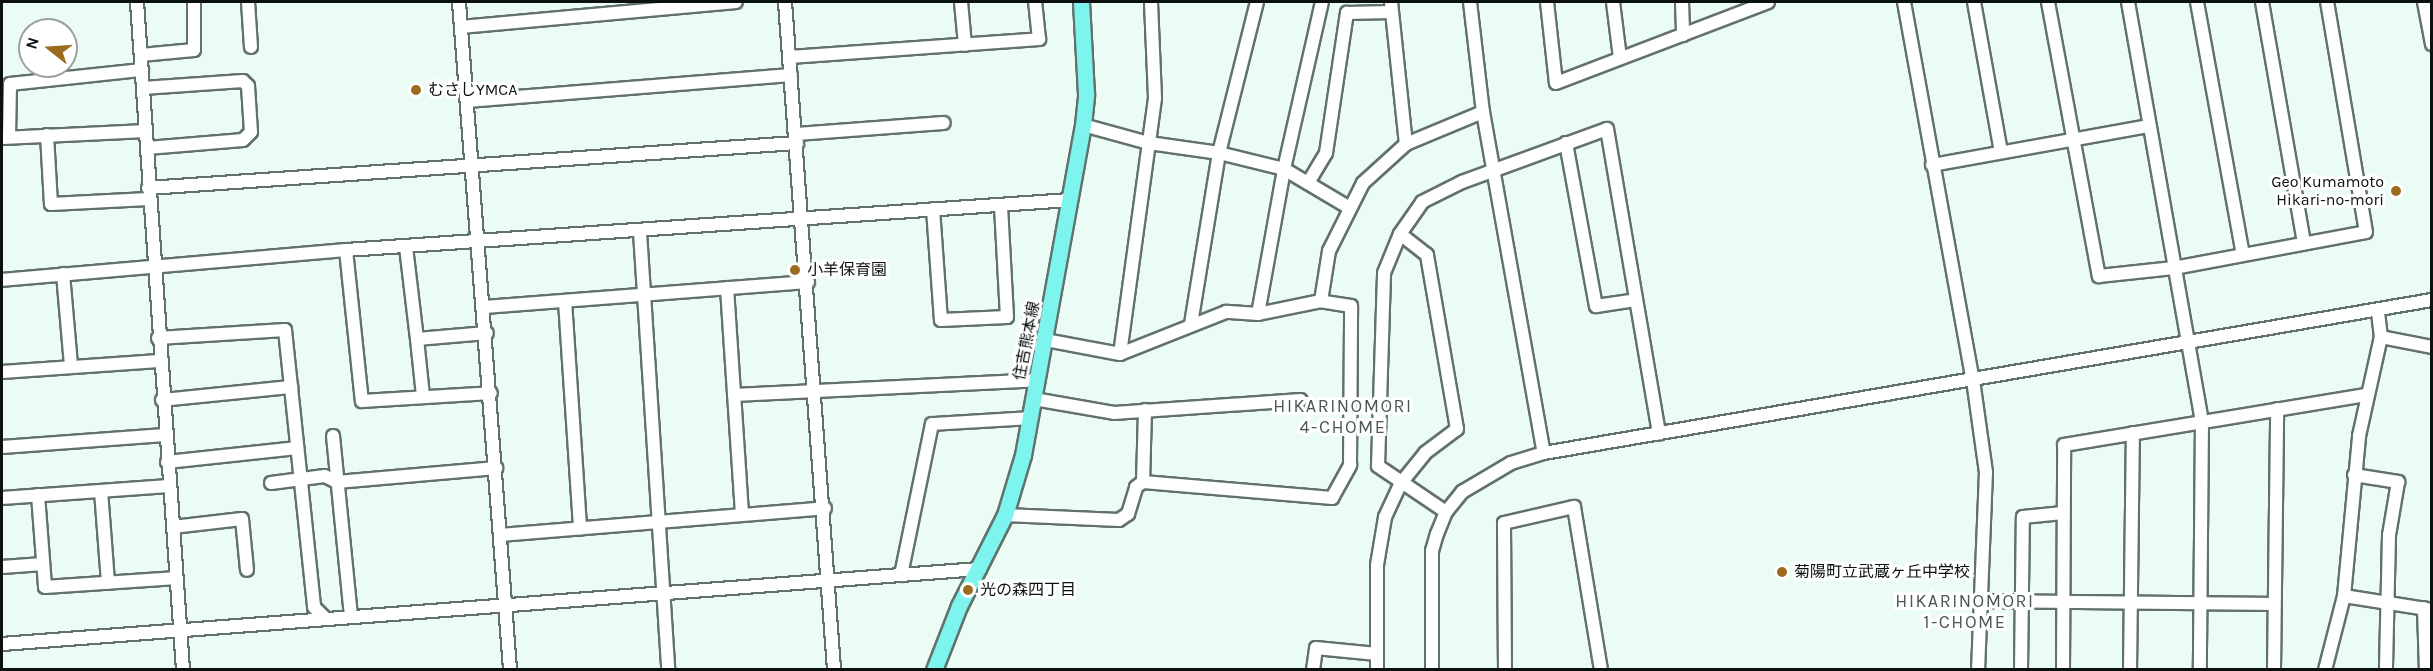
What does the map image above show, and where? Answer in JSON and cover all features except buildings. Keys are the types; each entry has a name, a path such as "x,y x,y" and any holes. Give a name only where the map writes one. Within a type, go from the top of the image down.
{"main road":[{"name":"住吉熊本線","path":"934,669 959,606 1005,515 1030,418 1046,340 1083,125 1086,94 1081,2"}],"street":[{"path":"137,2 159,361 183,669"},
{"path":"141,55 194,50 194,2"},
{"path":"248,2 251,47"},
{"path":"459,2 487,333 510,669"},
{"path":"461,27 736,2"},
{"path":"785,2 825,508 834,669"},
{"path":"961,2 965,45"},
{"path":"790,57 1039,39 1035,2"},
{"path":"1120,354 1155,98 1151,2"},
{"path":"1191,324 1219,153 1257,2"},
{"path":"1258,314 1284,169 1322,2"},
{"path":"1470,2 1483,112 1545,453"},
{"path":"1547,2 1556,83 1683,35 1749,6 1768,2"},
{"path":"1613,2 1620,58"},
{"path":"1682,2 1683,35"},
{"path":"1904,2 1973,380 1986,472 1978,669"},
{"path":"1974,2 2001,152"},
{"path":"2048,2 2099,276 2174,268 2366,232 2327,2"},
{"path":"2128,2 2148,126 2202,421 2200,669"},
{"path":"2197,2 2243,254"},
{"path":"2262,2 2304,243"},
{"path":"2424,2 2432,44"},
{"path":"1308,183 1326,153 1347,13 1391,7 1406,144"},
{"path":"142,70 10,84 5,138 146,131"},
{"path":"467,101 791,75"},
{"path":"143,88 243,81 248,86 251,132 243,140 147,148"},
{"path":"1321,301 1329,251 1348,207 1363,183 1406,144 1483,112"},
{"path":"47,135 51,204 473,164 796,139 944,123"},
{"path":"1083,125 1149,143 1219,153 1284,169 1348,207"},
{"path":"1932,165 2148,126"},
{"path":"1446,512 1378,466 1384,273 1400,234 1422,202 1494,171 1608,129 1659,434"},
{"path":"1566,143 1596,306 1636,300"},
{"path":"2,280 346,250 640,232 803,218 1070,200"},
{"path":"933,209 941,320 1007,317 1001,205"},
{"path":"640,232 665,594 668,669"},
{"path":"1377,669 1379,542 1385,517 1401,483 1425,453 1457,429 1427,255 1400,234"},
{"path":"406,247 423,396"},
{"path":"346,250 362,401 491,393"},
{"path":"63,274 71,366"},
{"path":"484,307 808,282"},
{"path":"727,288 742,515"},
{"path":"1432,669 1432,551 1446,512 1462,492 1482,477 1545,453 2188,345 2432,300"},
{"path":"565,301 580,529"},
{"path":"1005,515 1119,520 1128,514 1136,487 1143,482 1332,498 1350,465 1351,306 1321,301 1258,314 1226,312 1120,354 1046,340"},
{"path":"2325,669 2343,596 2354,475 2366,395 2381,336 2378,310"},
{"path":"158,338 285,330 314,607 326,619"},
{"path":"417,339 487,333"},
{"path":"2381,336 2432,347"},
{"path":"2,372 159,361"},
{"path":"734,395 1038,380"},
{"path":"162,400 291,387"},
{"path":"2063,669 2064,445 2366,395"},
{"path":"1034,399 1104,413 1301,400"},
{"path":"2274,669 2277,409"},
{"path":"1143,482 1145,410"},
{"path":"901,575 932,424 1030,418"},
{"path":"2130,669 2133,433"},
{"path":"2,447 165,435"},
{"path":"333,436 351,617"},
{"path":"167,462 297,448"},
{"path":"271,483 325,476 337,482 496,468"},
{"path":"2354,475 2398,482 2389,535 2385,602 2386,669"},
{"path":"2,498 169,486"},
{"path":"101,491 108,583"},
{"path":"38,495 45,587 177,578"},
{"path":"1505,669 1503,523 1574,507 1601,669"},
{"path":"500,535 825,508"},
{"path":"2021,669 2023,517 2063,513"},
{"path":"172,527 242,519 247,570"},
{"path":"2,567 43,564"},
{"path":"2,644 504,604 830,582 980,568"},
{"path":"2343,596 2428,609 2426,669"},
{"path":"1981,601 2273,604"},
{"path":"1313,669 1316,648 1377,654"}],"place":[{"name":"むさしYMCA","path":"416,90"},
{"name":"Geo Kumamoto Hikari-no-mori","path":"2396,191"},
{"name":"小羊保育園","path":"795,270"},
{"name":"菊陽町立武蔵ヶ丘中学校","path":"1782,572"},
{"name":"光の森四丁目","path":"968,590"}],"district":[{"name":"HIKARINOMORI 4-CHOME","path":"1343,417"},
{"name":"HIKARINOMORI 1-CHOME","path":"1965,612"}]}
